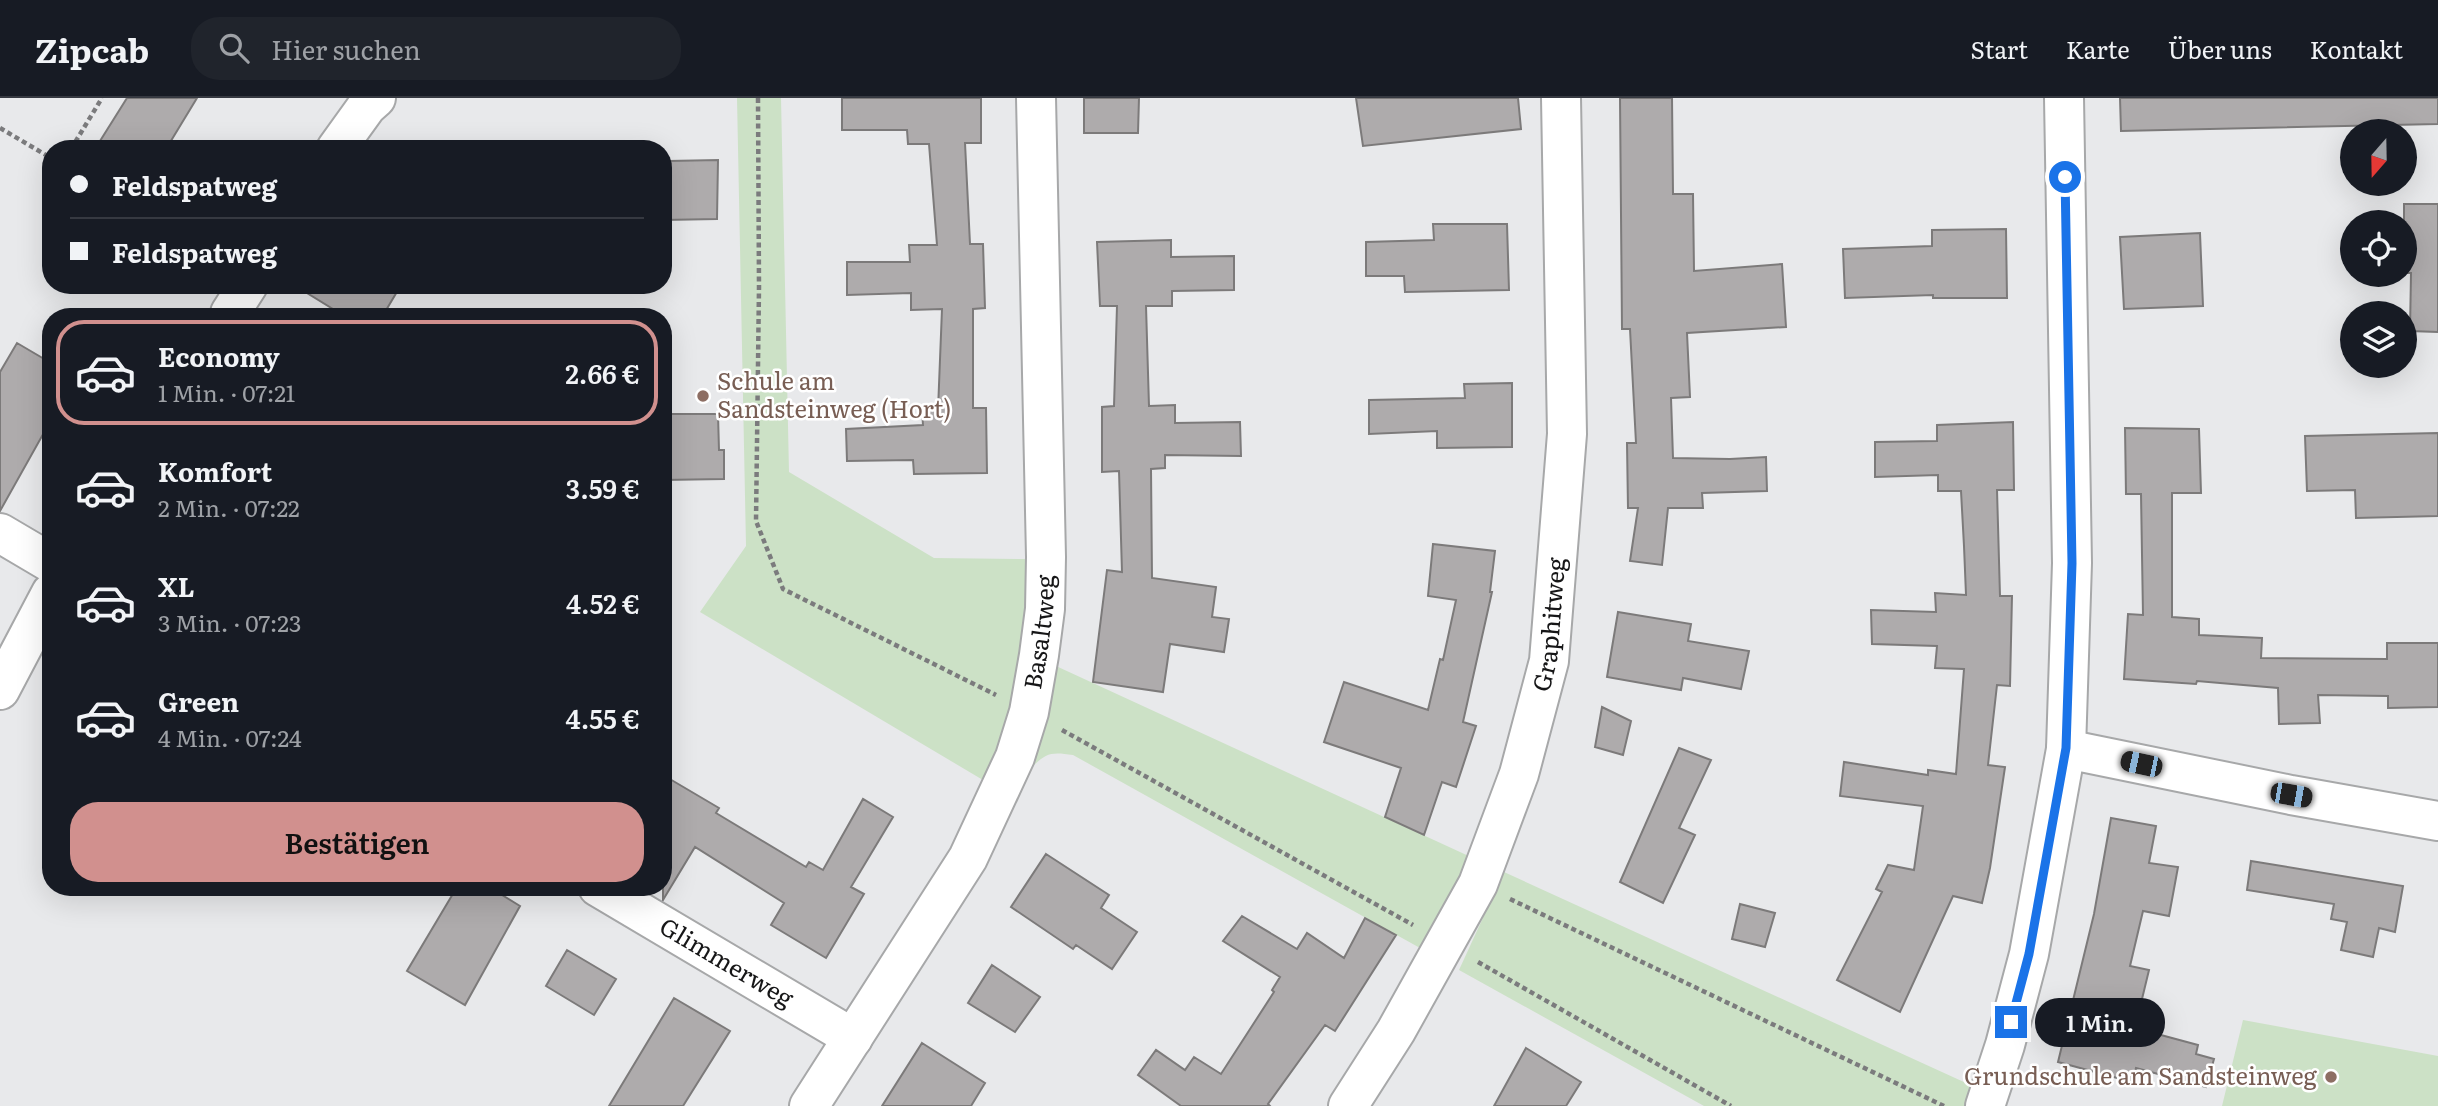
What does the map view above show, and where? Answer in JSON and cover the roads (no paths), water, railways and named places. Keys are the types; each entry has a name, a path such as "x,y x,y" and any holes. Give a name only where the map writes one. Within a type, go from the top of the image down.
{"street":[{"path":"342,140 376,98"},
{"name":"Basaltweg","path":"809,1106 968,859 1015,757 1029,712 1045,609 1046,557 1036,98"},
{"name":"Graphitweg","path":"1348,1106 1396,1031 1478,884 1520,774 1549,661 1567,434 1561,98"},
{"path":"1985,1106 2005,1045 2029,954 2066,748 2072,563 2064,98"},
{"path":"0,533 42,558"},
{"path":"0,690 42,610"},
{"path":"2066,748 2291,795 2438,821"},
{"name":"Glimmerweg","path":"613,896 853,1038"}],"place":[{"name":"Schule am Sandsteinweg (Hort)","path":"703,396"},
{"name":"Grundschule am Sandsteinweg","path":"2331,1077"}]}
